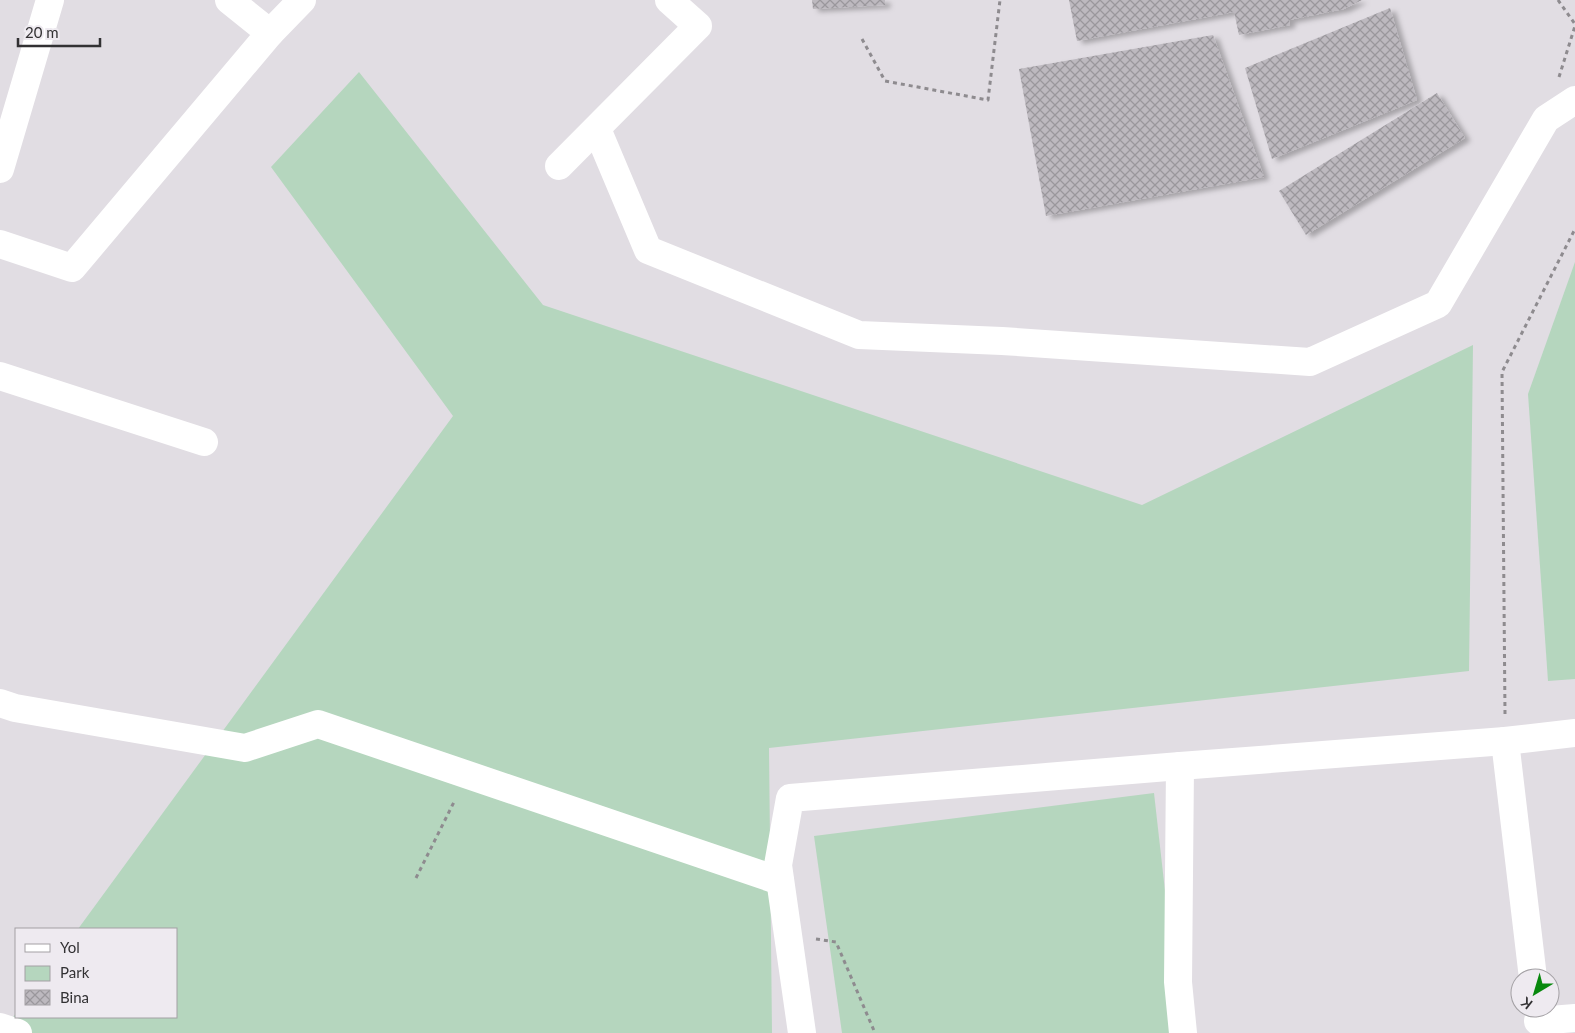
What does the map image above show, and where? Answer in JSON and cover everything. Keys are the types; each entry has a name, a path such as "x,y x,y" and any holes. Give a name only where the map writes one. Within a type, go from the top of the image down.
{"street":[{"path":"0,168 50,0"},
{"path":"229,0 270,33"},
{"path":"0,244 72,268 270,33 302,0"},
{"path":"559,166 698,26 669,0"},
{"path":"597,128 648,250 858,336 1002,341 1310,362 1438,304 1546,118 1575,100"},
{"path":"0,376 204,442"},
{"path":"0,703 15,708 245,748 318,724 780,881"},
{"path":"802,1033 778,865 790,798 1505,741 1575,733"},
{"path":"1505,741 1532,968"},
{"path":"1180,766 1178,982 1184,1033"},
{"path":"1538,1021 1575,1018"},
{"path":"0,1027 18,1033"}],"path":[{"path":"862,39 885,81 988,100 1000,0"},
{"path":"1546,118 1575,25 1558,0"},
{"path":"1505,741 1502,372 1575,230"},
{"path":"416,878 467,775"},
{"path":"788,936 836,942 875,1033"}],"green space":[{"path":"359,72 543,305 1142,505 1473,345 1469,671 769,748 772,1033 2,1033 15,1014 15,1018 178,1018 178,928 79,928 453,416 271,167"},
{"path":"1575,262 1575,679 1548,681 1528,394"},
{"path":"1154,793 1181,1033 842,1033 814,836"}],"building":[{"path":"812,0 885,0 885,5 813,9"},
{"path":"1069,0 1362,0 1344,9 1289,20 1290,25 1239,35 1234,12 1077,41"},
{"path":"1390,8 1417,100 1272,159 1245,68"},
{"path":"1213,35 1264,177 1046,216 1019,69"},
{"path":"1437,93 1465,138 1306,235 1279,191"}]}
